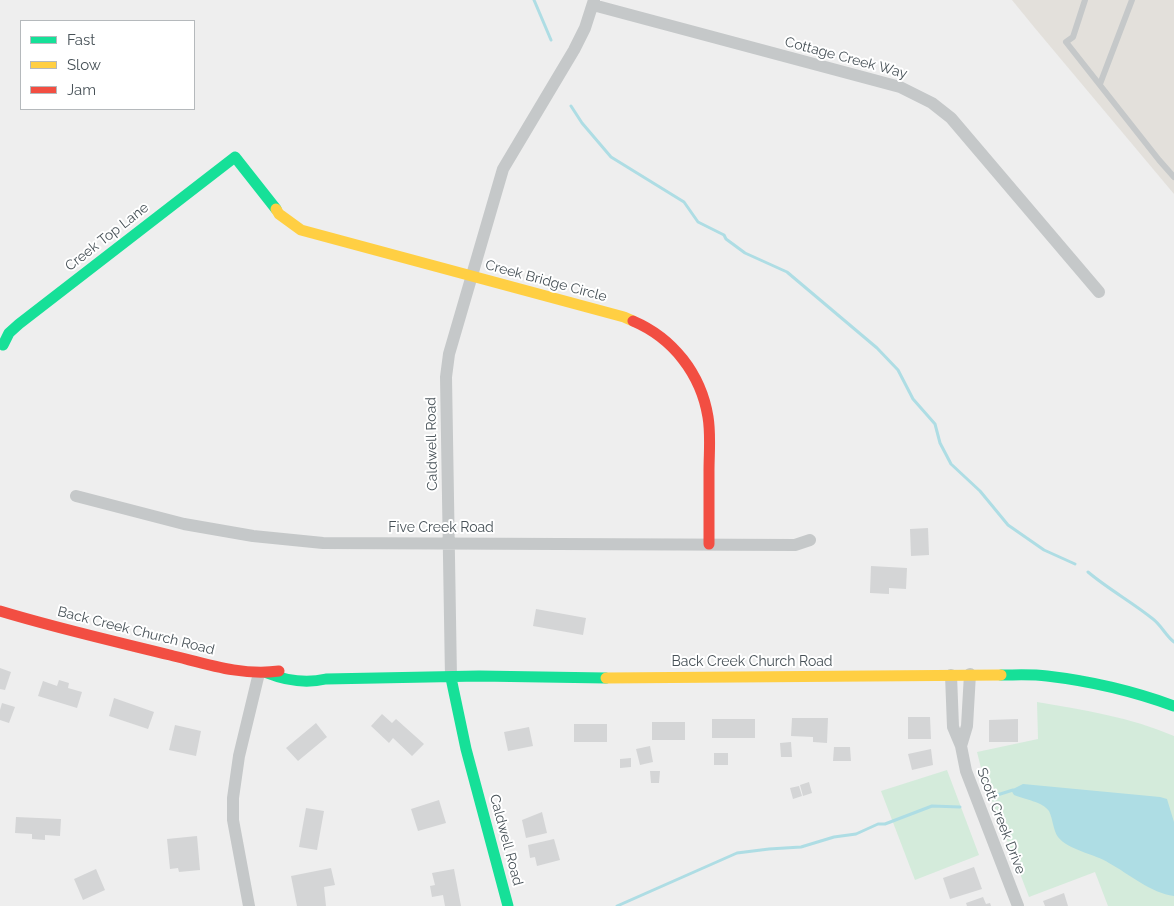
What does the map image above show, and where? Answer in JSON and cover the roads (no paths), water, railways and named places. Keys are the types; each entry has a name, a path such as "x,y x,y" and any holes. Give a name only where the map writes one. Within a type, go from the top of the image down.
{"street":[{"name":"Caldwell Road","path":"508,906 466,749 452,678 446,377 449,354 503,169 574,50 585,28 593,3"},
{"name":"Cottage Creek Way","path":"593,3 900,87 922,97 951,118 1098,292"},
{"name":"Creek Bridge Circle","path":"235,157 279,214 301,230 624,317 647,327 677,350 698,381 703,393 708,417 709,544"},
{"name":"Creek Top Lane","path":"3,345 9,334 19,324 235,157"},
{"name":"Five Creek Road","path":"76,496 167,520 254,536 350,544 449,542 795,545 810,540"},
{"name":"Back Creek Church Road","path":"0,611 224,668 263,673 288,670 315,671 326,679 479,676 603,678 970,674 1046,676 1126,691 1174,706"},
{"path":"249,906 234,820 233,798 238,764 263,673"},
{"name":"Scott Creek Drive","path":"961,746 967,726 970,674"},
{"name":"Scott Creek Drive","path":"951,675 954,727 961,746 966,771 1018,906"}],"lane":[{"path":"1086,0 1073,37 1066,42 1174,177"},
{"path":"1100,84 1132,0"}],"water":[{"path":"1023,784 1167,799 1174,822 1174,896 1157,891 1103,860 1075,849 1062,841 1056,834 1049,811 1046,808 1038,803 1014,795 1011,790"}],"waterway":[{"path":"534,0 551,40"},
{"path":"571,106 582,123 611,157 684,202 698,222 724,235 726,239 745,253 787,272 877,348 898,370 913,399 935,424 940,443 951,464 980,491 1008,525 1044,550 1075,564"},
{"path":"1088,572 1153,619 1174,642"},
{"path":"994,796 1013,790"},
{"path":"617,906 737,853 801,847 834,837 856,834 878,824 885,824 932,806 960,807"}]}
